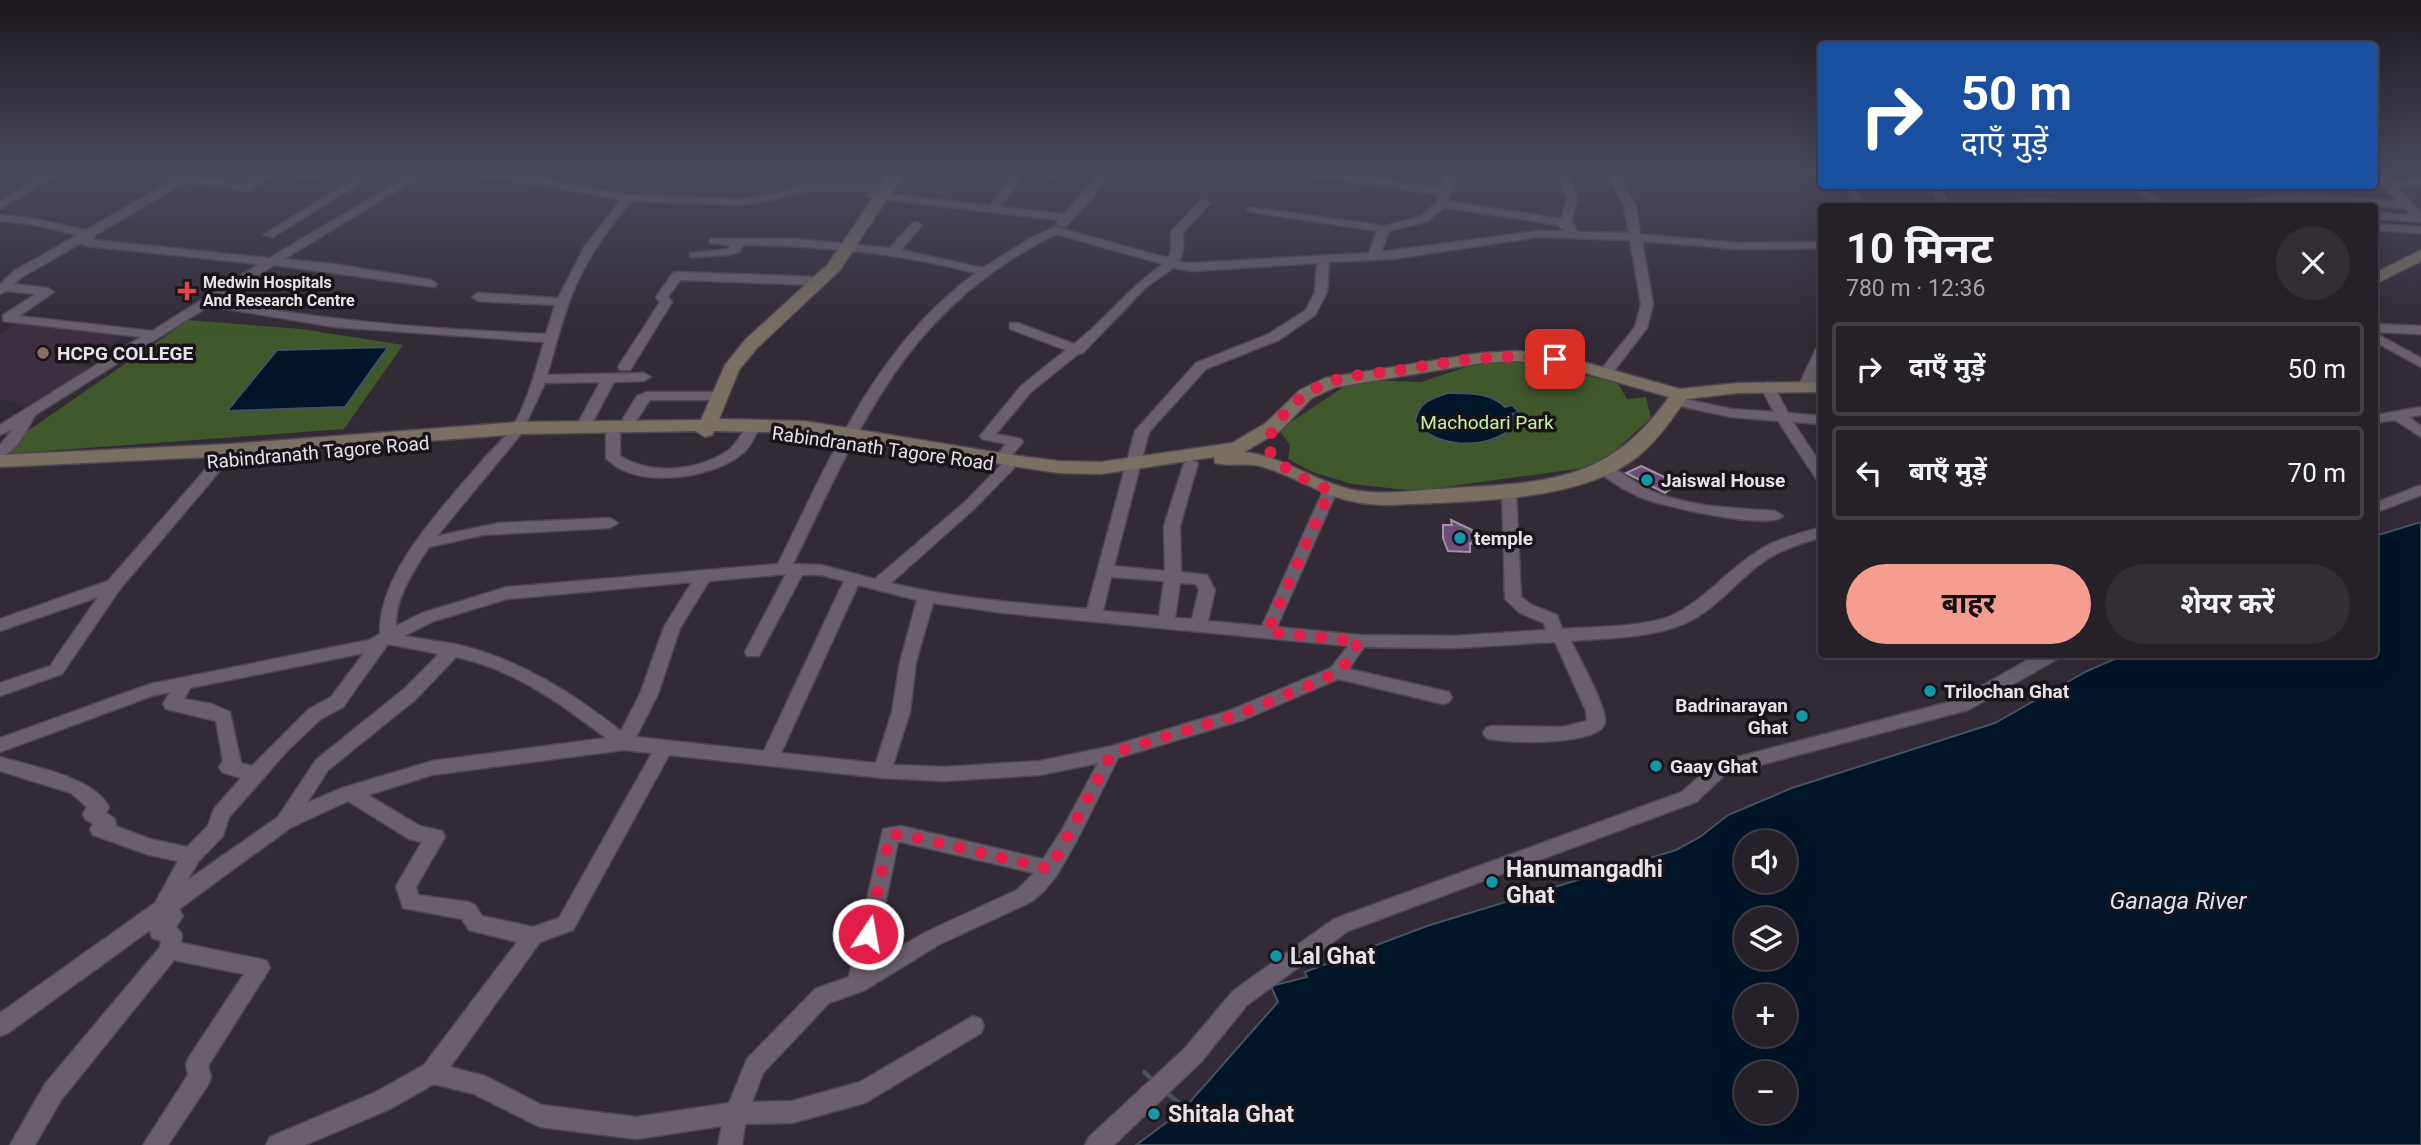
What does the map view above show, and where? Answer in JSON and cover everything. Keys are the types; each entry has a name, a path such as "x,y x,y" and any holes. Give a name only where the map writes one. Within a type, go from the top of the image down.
{"main road":[{"path":"712,428 720,396 731,369 751,344 834,267 841,246 853,226"},
{"path":"2378,278 2419,258"},
{"name":"Rabindranath Tagore Road","path":"1133,469 1237,447 1273,427 1306,394 1345,378 1481,358 1516,356 1555,359 1606,372 1677,397 1767,386 1813,387"},
{"path":"712,428 741,369 741,357"},
{"name":"Rabindranath Tagore Road","path":"516,431 785,426 1060,472 1133,469 1233,457 1257,458 1292,471 1330,491 1372,499 1509,490 1602,469 1619,461 1652,434 1677,397"},
{"name":"Rabindranath Tagore Road","path":"0,472 516,431 583,427 619,430"},
{"path":"1273,427 1266,444 1270,453 1292,471"},
{"name":"Rabindranath Tagore Road","path":"712,428 849,436"},
{"name":"Rabindranath Tagore Road","path":"0,461 225,456"}],"street":[{"path":"54,226 88,234"},
{"path":"2,288 20,272 101,226"},
{"path":"269,235 283,226"},
{"path":"0,431 331,226"},
{"path":"164,906 191,856 216,830 221,814 255,774 316,713 337,702 385,640 384,623 388,609 423,543 516,431 563,302 592,242 605,226"},
{"path":"892,253 915,226"},
{"path":"753,652 849,436 914,337 986,272 1024,245 1059,226"},
{"path":"878,585 971,505 1005,463 1016,442 988,436 1026,389 1109,321 1142,284 1172,263 1176,258 1177,232 1182,226"},
{"path":"1367,226 1384,229 1394,226"},
{"path":"1559,226 1635,237 1737,246 1818,245"},
{"path":"1606,372 1641,328 1647,314 1646,292 1633,226"},
{"path":"2378,227 2421,230"},
{"path":"1373,257 1384,229"},
{"path":"1055,230 1172,263 1201,267 1373,257 1569,229"},
{"path":"88,234 87,243 97,245 333,268 431,284"},
{"path":"714,241 841,246 892,253 986,272"},
{"path":"694,255 730,252 735,250 738,242"},
{"path":"1093,616 1142,431 1201,366 1274,337 1311,312 1321,292 1323,260"},
{"path":"0,270 20,272"},
{"path":"625,367 666,302 662,297 677,276 818,281"},
{"path":"2,288 48,292 7,318 153,335"},
{"path":"478,297 563,302"},
{"path":"207,302 278,316 383,329 551,338"},
{"path":"1014,326 1078,349"},
{"path":"2378,328 2421,330"},
{"path":"2378,339 2421,363"},
{"path":"1813,387 1818,366"},
{"path":"583,427 609,377"},
{"path":"537,379 643,377"},
{"path":"1767,386 1783,417 1818,471"},
{"path":"720,396 647,396 619,430 613,458 624,466 647,473 690,469 724,459 742,447 751,431"},
{"path":"1677,397 1731,413 1818,420"},
{"path":"2378,419 2421,411"},
{"path":"0,453 14,440 29,413"},
{"path":"2399,416 2421,433"},
{"path":"0,690 56,670 114,585 225,456"},
{"path":"1165,623 1173,575 1172,526 1191,463"},
{"path":"1602,469 1628,488 1681,507 1775,516"},
{"path":"1492,733 1570,732 1584,730 1596,724 1595,711 1551,618 1526,609 1513,599 1509,490"},
{"path":"2378,507 2421,490"},
{"path":"1267,632 1330,491"},
{"path":"423,543 444,541 479,531 516,527 610,523"},
{"path":"0,745 127,697 185,682 365,647 385,640 428,617 507,593 790,569 821,570 926,597 1093,616 1359,641 1455,642 1559,636 1660,625 1678,620 1711,600 1756,559 1780,545 1818,533"},
{"path":"1106,571 1195,576 1205,583 1206,590 1198,626"},
{"path":"624,743 649,694 672,627 704,576"},
{"path":"770,758 853,578"},
{"path":"0,625 114,585"},
{"path":"882,771 901,712 908,662 926,597"},
{"path":"385,640 453,650 518,670 554,689 624,743"},
{"path":"0,1026 283,823 349,793 432,768 469,761 624,743 882,771 944,774 1040,768 1112,753 1237,715 1337,672 1359,641"},
{"path":"283,823 322,765 410,694 453,650"},
{"path":"1097,1145 1193,1055 1240,998 1341,925 1689,797 1720,768 1962,705 2046,658"},
{"path":"1337,672 1443,697"},
{"path":"185,682 172,704 212,711 224,717 232,762 228,767 255,774"},
{"path":"349,793 416,832 435,837 406,886 410,902 468,912 476,924 533,936 566,924 665,746"},
{"path":"730,1145 736,1113 755,1066 822,996 858,983 933,938 1024,896 1050,869 1112,753"},
{"path":"0,764 77,788 100,807 92,814 107,822 100,829 149,847 191,856"},
{"path":"858,983 890,835 901,834 1050,869"},
{"path":"22,1145 53,1092 170,950 172,934 159,932 173,916 164,906"},
{"path":"278,1145 382,1101 432,1073 533,936"},
{"path":"155,1145 200,1077 197,1065 260,968 170,950"},
{"path":"432,1073 477,1084 540,1116 636,1128 736,1113 792,1112 865,1092 972,1026"}],"shaded area":[{"path":"21,321 128,334 78,365 91,367 28,405 0,399 0,334"}],"green space":[{"path":"189,320 301,329 403,345 344,429 5,454 20,436"},
{"name":"Machodari Park","path":"1517,362 1617,382 1627,399 1646,397 1651,418 1608,457 1583,468 1416,491 1352,484 1313,472 1288,459 1290,445 1279,430 1354,380 1421,382 1475,364"}],"water":[{"path":"388,347 345,407 227,411 277,350"},
{"path":"1448,393 1486,396 1505,407 1512,405 1519,412 1512,414 1509,431 1498,437 1473,443 1447,441 1424,431 1415,422 1422,406"},
{"name":"Ganaga River","path":"2421,522 2421,1145 1136,1145 1182,1111 1278,1002 1271,986 1307,977 1305,972 1427,926 1676,850 1700,837 1728,815 1792,788 1995,723 2087,671 2117,658 2378,658 2378,535"}],"building":[{"name":"Jaiswal House","path":"1641,466 1677,483 1665,493 1626,473"},
{"name":"temple","path":"1451,520 1472,530 1474,544 1470,543 1470,552 1448,551 1443,538 1443,525 1452,525"}],"waterway":[{"path":"1144,1072 1155,1082"},
{"path":"1164,1091 1182,1105 1182,1111 1186,1112"}],"place":[{"name":"Medwin Hospitals And Research Centre","path":"187,291"},
{"name":"HCPG COLLEGE","path":"43,353"},
{"name":"Jaiswal House","path":"1647,480"},
{"name":"temple","path":"1460,538"},
{"name":"Trilochan Ghat","path":"1930,691"},
{"name":"Badrinarayan Ghat","path":"1802,716"},
{"name":"Gaay Ghat","path":"1656,766"},
{"name":"Hanumangadhi Ghat","path":"1492,882"},
{"name":"Lal Ghat","path":"1276,956"},
{"name":"Shitala Ghat","path":"1154,1114"}],"route":[{"path":"868,934 890,835 901,834 1050,869 1112,753 1237,715 1320,681 1337,672 1346,663 1359,641 1267,632 1330,491 1292,471 1270,453 1266,444 1273,427 1306,394 1345,378 1481,358 1537,356 1555,359"}]}
